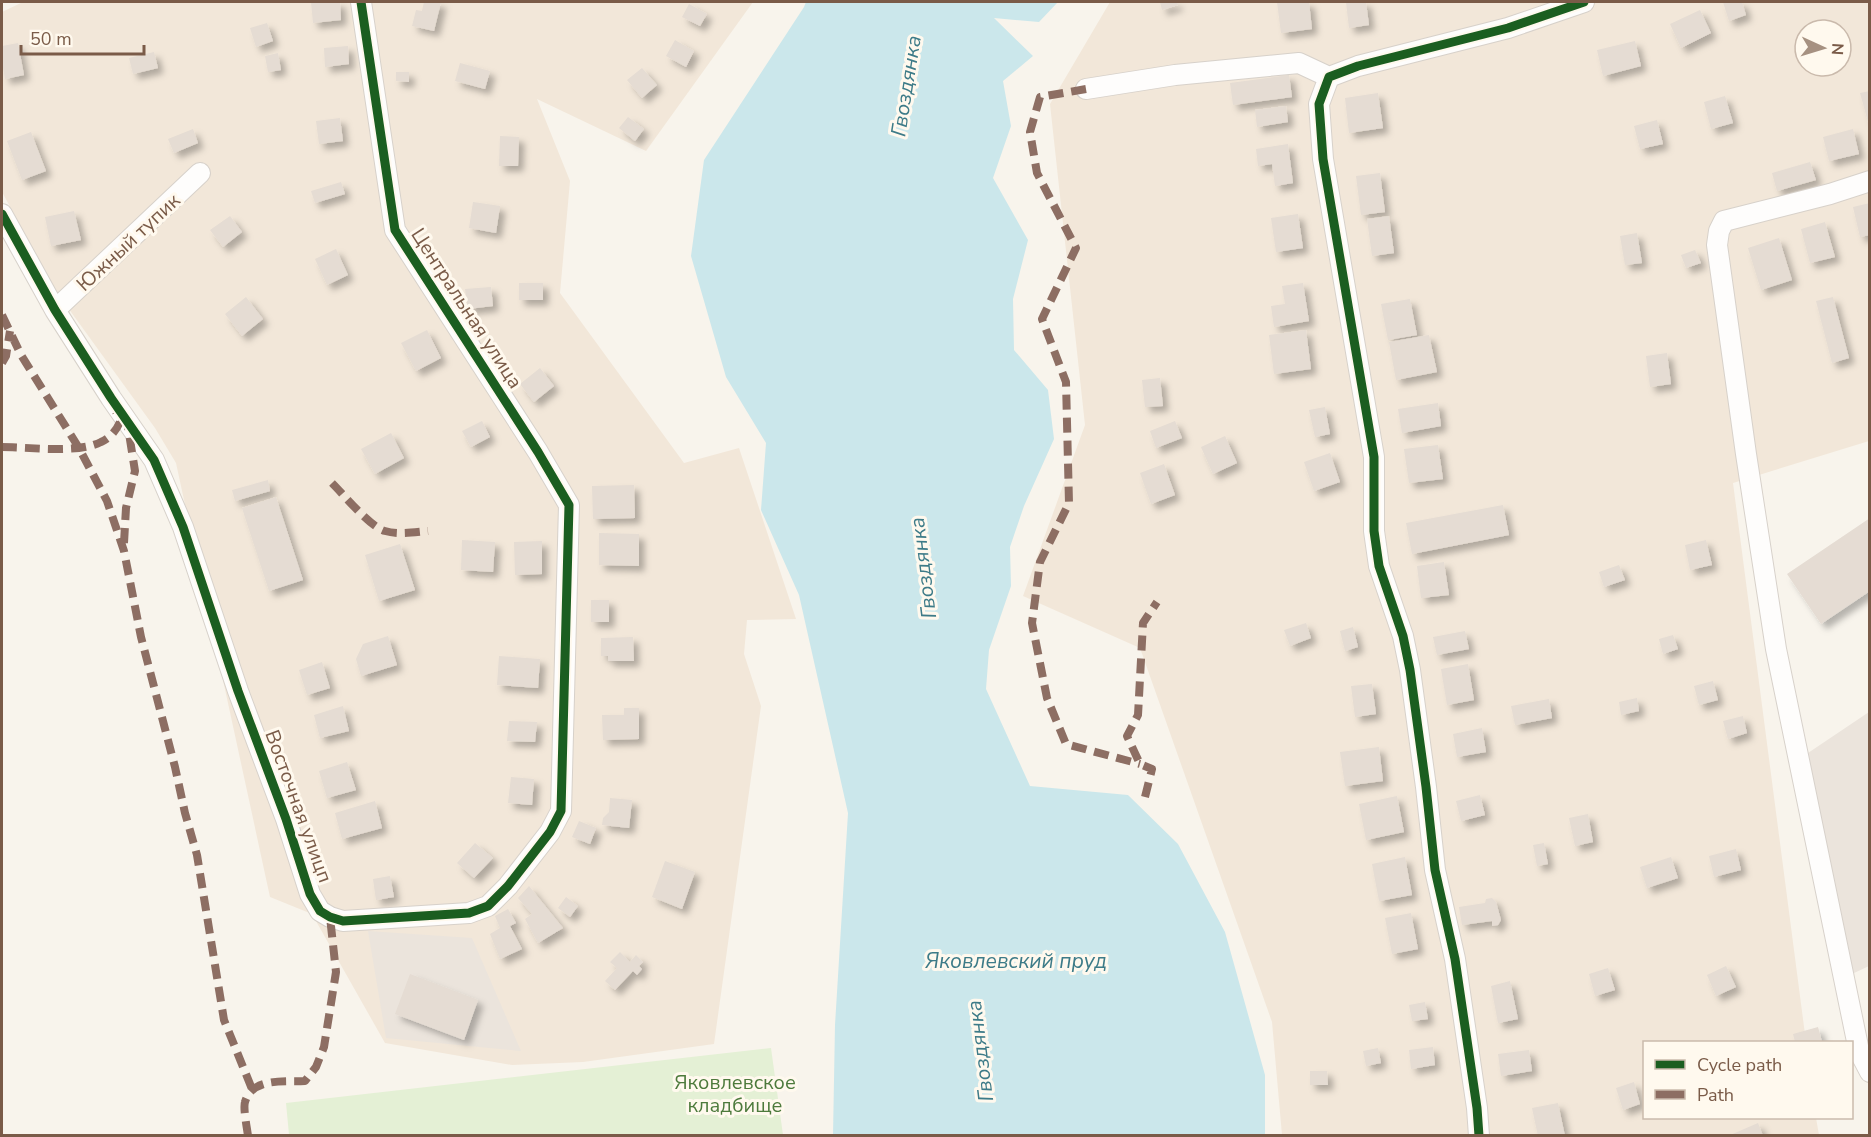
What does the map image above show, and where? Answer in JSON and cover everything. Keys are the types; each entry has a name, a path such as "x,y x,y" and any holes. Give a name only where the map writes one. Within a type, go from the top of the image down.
{"street":[{"name":"Центральная улица","path":"361,2 395,230 554,479"},
{"path":"1086,89 1175,75 1299,63 1329,77 1358,66 1508,28 1584,2"},
{"path":"1329,77 1319,104 1323,159 1374,457 1374,531 1379,566 1403,636 1410,670 1435,870 1455,959 1479,1136"},
{"name":"Южный тупик","path":"55,310 200,173"},
{"path":"1869,181 1830,194 1724,221 1719,231 1718,245 1776,649 1859,1051 1869,1072"},
{"path":"2,214 55,310"},
{"name":"Восточная улицп","path":"55,310 154,460 183,527 238,691 286,819 310,894 320,910 330,918 343,921 469,913 488,906 508,886 550,832 561,811 569,505 554,479"}],"shaded area":[{"path":"23,2 753,2 646,151 537,99 570,181 560,293 684,463 739,448 796,619 747,620 744,654 761,706 714,1044 583,1062 512,1065 385,1043 312,914 270,897 176,463 155,428 58,294 2,192 2,12"},
{"path":"1110,2 1869,2 1869,441 1733,483 1806,1041 1643,1041 1643,1119 1816,1119 1819,1135 1282,1135 1272,1022 1140,648 1023,596 1085,425 1050,104"},
{"path":"1869,712 1869,966 1852,974 1808,753"},
{"path":"368,931 472,938 521,1051 386,1038"}],"green space":[{"name":"Яковлевское кладбище","path":"771,1048 783,1135 289,1135 286,1103"}],"water":[{"name":"Яковлевский пруд","path":"806,2 1058,2 1039,22 994,18 1033,56 1003,81 1011,126 993,178 1028,240 1013,299 1014,350 1048,390 1054,439 1024,506 1010,547 1011,586 989,650 986,689 1030,786 1128,795 1178,844 1225,932 1265,1075 1265,1135 833,1135 835,1025 848,813 799,595 761,510 766,443 726,377 691,256 704,160"}],"building":[{"path":"311,2 340,2 341,20 313,23"},
{"path":"424,2 441,2 434,31 412,26 416,10 422,11"},
{"path":"1160,2 1177,2 1178,5 1162,10"},
{"path":"1277,2 1309,2 1312,29 1281,33"},
{"path":"1346,2 1366,2 1369,25 1349,28"},
{"path":"1723,2 1742,2 1746,15 1729,21"},
{"path":"689,4 707,14 700,26 682,17"},
{"path":"1700,10 1711,33 1681,48 1670,24"},
{"path":"267,23 273,41 256,47 250,28"},
{"path":"675,40 694,51 686,67 666,56"},
{"path":"1635,41 1641,66 1603,76 1597,50"},
{"path":"18,43 24,75 5,79 2,46"},
{"path":"348,46 349,64 325,67 324,48"},
{"path":"154,52 158,68 133,74 129,58"},
{"path":"278,53 281,70 268,72 265,56"},
{"path":"460,63 490,71 485,89 455,81"},
{"path":"642,68 657,85 642,98 627,80"},
{"path":"396,72 409,72 409,82 396,81"},
{"path":"1289,75 1292,97 1233,105 1230,83"},
{"path":"1870,91 1870,125 1869,125 1860,93"},
{"path":"1378,93 1383,128 1349,133 1345,98"},
{"path":"1725,96 1733,123 1711,129 1704,102"},
{"path":"1286,106 1288,122 1257,127 1255,110"},
{"path":"628,117 644,129 635,141 619,128"},
{"path":"340,118 343,141 319,144 316,121"},
{"path":"1657,120 1663,144 1640,149 1634,126"},
{"path":"193,129 198,143 174,153 168,139"},
{"path":"1853,129 1859,154 1829,161 1823,137"},
{"path":"31,132 46,171 22,180 7,141"},
{"path":"500,136 519,137 518,166 499,166"},
{"path":"1288,144 1293,183 1275,186 1272,164 1258,166 1256,149"},
{"path":"1810,162 1816,180 1777,191 1772,173"},
{"path":"1380,173 1385,212 1361,215 1356,176"},
{"path":"341,182 345,194 315,203 311,191"},
{"path":"473,202 500,206 496,233 469,228"},
{"path":"1870,203 1870,235 1860,237 1853,207"},
{"path":"74,211 81,240 51,246 45,217"},
{"path":"1298,214 1303,248 1276,252 1271,218"},
{"path":"230,216 242,232 223,247 210,230"},
{"path":"1389,216 1394,253 1372,256 1367,219"},
{"path":"1825,222 1835,257 1810,263 1801,229"},
{"path":"1637,233 1642,263 1625,265 1620,236"},
{"path":"1779,238 1792,280 1761,290 1748,248"},
{"path":"336,249 348,275 327,285 315,259"},
{"path":"1695,250 1701,263 1686,268 1681,255"},
{"path":"519,283 543,283 543,300 519,300"},
{"path":"1303,283 1309,321 1274,327 1271,306 1285,304 1282,286"},
{"path":"491,287 493,306 468,309 465,289"},
{"path":"246,297 263,319 242,336 225,314"},
{"path":"1833,297 1849,358 1832,363 1816,301"},
{"path":"1410,299 1417,335 1388,340 1381,304"},
{"path":"427,330 441,358 416,371 401,343"},
{"path":"1306,330 1311,369 1274,374 1269,335"},
{"path":"1429,335 1437,372 1396,380 1389,342"},
{"path":"1667,353 1671,384 1650,387 1646,356"},
{"path":"540,368 554,386 534,402 520,384"},
{"path":"1160,378 1163,406 1145,407 1142,380"},
{"path":"1438,403 1441,426 1402,433 1398,409"},
{"path":"1325,407 1330,434 1315,437 1309,410"},
{"path":"482,421 490,437 471,447 462,431"},
{"path":"1175,421 1182,438 1156,448 1150,431"},
{"path":"391,433 404,458 375,474 361,449"},
{"path":"1225,436 1237,463 1213,474 1201,447"},
{"path":"1438,445 1443,479 1409,483 1404,449"},
{"path":"1330,453 1340,482 1314,491 1304,462"},
{"path":"1164,464 1175,495 1151,504 1140,473"},
{"path":"268,480 270,491 235,501 232,490"},
{"path":"634,485 635,518 593,519 592,486"},
{"path":"276,497 303,580 269,591 242,508"},
{"path":"1503,505 1509,535 1412,554 1406,523"},
{"path":"1870,518 1870,591 1821,624 1787,574"},
{"path":"599,533 639,534 639,566 599,565"},
{"path":"462,540 495,542 493,572 461,570"},
{"path":"1706,540 1712,565 1690,570 1685,545"},
{"path":"542,541 542,574 515,575 514,542"},
{"path":"400,544 415,590 379,601 365,555"},
{"path":"1444,562 1449,595 1421,598 1417,566"},
{"path":"1619,565 1625,580 1604,587 1599,572"},
{"path":"591,600 609,600 609,622 591,622"},
{"path":"1306,623 1311,638 1290,646 1284,630"},
{"path":"1353,627 1358,647 1345,651 1340,631"},
{"path":"1465,631 1469,649 1437,655 1433,637"},
{"path":"1673,635 1678,649 1663,654 1659,639"},
{"path":"388,636 397,665 361,676 356,659 363,644"},
{"path":"633,637 634,661 608,661 608,656 601,656 601,638"},
{"path":"499,656 540,659 538,688 497,685"},
{"path":"322,662 330,688 307,695 299,670"},
{"path":"1468,664 1474,700 1447,705 1441,669"},
{"path":"1713,681 1718,700 1699,705 1694,686"},
{"path":"1372,684 1376,714 1355,717 1351,686"},
{"path":"1637,698 1639,711 1621,715 1619,702"},
{"path":"1549,699 1552,718 1515,725 1511,706"},
{"path":"343,706 349,731 320,738 314,715"},
{"path":"624,708 639,708 639,739 603,740 602,715 624,715"},
{"path":"1743,716 1747,733 1728,739 1723,721"},
{"path":"509,721 537,722 535,742 507,741"},
{"path":"1482,728 1486,752 1457,757 1453,734"},
{"path":"1379,747 1383,781 1345,786 1340,752"},
{"path":"347,762 356,790 327,798 319,771"},
{"path":"511,777 534,779 532,805 508,803"},
{"path":"1480,795 1485,815 1461,821 1456,801"},
{"path":"1397,796 1404,832 1366,840 1359,804"},
{"path":"610,798 632,800 629,828 602,825 603,818 609,812"},
{"path":"375,801 382,828 342,839 335,813"},
{"path":"1588,814 1593,842 1575,846 1569,818"},
{"path":"579,821 596,828 590,844 572,837"},
{"path":"475,843 493,858 474,878 457,863"},
{"path":"1544,843 1548,864 1537,866 1533,845"},
{"path":"1736,849 1741,870 1714,877 1709,856"},
{"path":"1405,857 1412,895 1379,901 1372,864"},
{"path":"1671,857 1678,878 1647,888 1640,867"},
{"path":"665,861 695,872 682,909 652,897"},
{"path":"390,876 394,897 376,900 373,879"},
{"path":"529,886 563,928 538,943 525,919 532,914 518,898"},
{"path":"566,897 578,906 570,917 558,908"},
{"path":"1492,898 1496,902 1501,920 1498,925 1492,926 1492,921 1462,925 1459,907 1485,903 1486,899"},
{"path":"508,909 516,923 510,926 522,949 500,959 490,934 500,928 495,916"},
{"path":"1411,913 1418,949 1392,954 1385,918"},
{"path":"620,952 630,962 636,955 643,962 639,966 642,969 637,975 633,971 615,990 605,981 617,968 610,962"},
{"path":"1726,966 1736,987 1716,996 1707,975"},
{"path":"1608,968 1615,990 1595,996 1589,974"},
{"path":"410,974 478,1000 464,1040 395,1014"},
{"path":"1510,981 1518,1019 1498,1023 1491,986"},
{"path":"1425,1002 1428,1019 1412,1021 1409,1005"},
{"path":"1818,1027 1822,1041 1795,1041 1793,1034"},
{"path":"1433,1047 1435,1065 1411,1069 1409,1050"},
{"path":"1378,1048 1381,1063 1366,1066 1363,1051"},
{"path":"1529,1050 1532,1071 1501,1076 1498,1054"},
{"path":"1310,1071 1327,1071 1328,1085 1310,1085"},
{"path":"1634,1082 1640,1104 1623,1110 1616,1088"},
{"path":"1558,1103 1565,1136 1538,1136 1532,1108"},
{"path":"1758,1123 1763,1136 1728,1136"}],"marked path":[{"path":"1086,89 1040,97 1030,132 1037,173 1076,248 1042,319 1066,382 1069,503 1040,562 1032,623 1047,698 1066,744 1140,764"},
{"path":"2,315 21,355 79,448 107,501 124,551 141,637 197,855 224,1020 252,1089"},
{"path":"2,363 6,356 10,331"},
{"path":"2,447 66,449 91,446 104,440 115,431 120,422 116,412"},
{"path":"124,543 126,508 135,471 128,427"},
{"path":"332,483 372,524 379,528 396,533 428,531"},
{"path":"1145,797 1152,769 1140,764 1127,736 1138,715 1143,623 1157,602"},
{"path":"248,1136 245,1102 249,1094 255,1088 270,1082 305,1081 316,1067 324,1047 336,972 330,917"}],"cycle path":[{"path":"2,214 55,310 154,460 183,527 238,691 286,819 310,894 320,911 343,921 469,913 488,906 508,886 550,832 561,811 569,505 538,452 395,230 361,2"},
{"path":"1479,1136 1455,959 1435,870 1410,670 1403,636 1379,566 1374,531 1374,457 1323,159 1319,104 1329,77 1358,66 1508,28 1584,2"}],"water label":[{"name":"Гвоздянка","path":"906,86"},
{"name":"Гвоздянка","path":"923,568"},
{"name":"Гвоздянка","path":"980,1051"}]}
